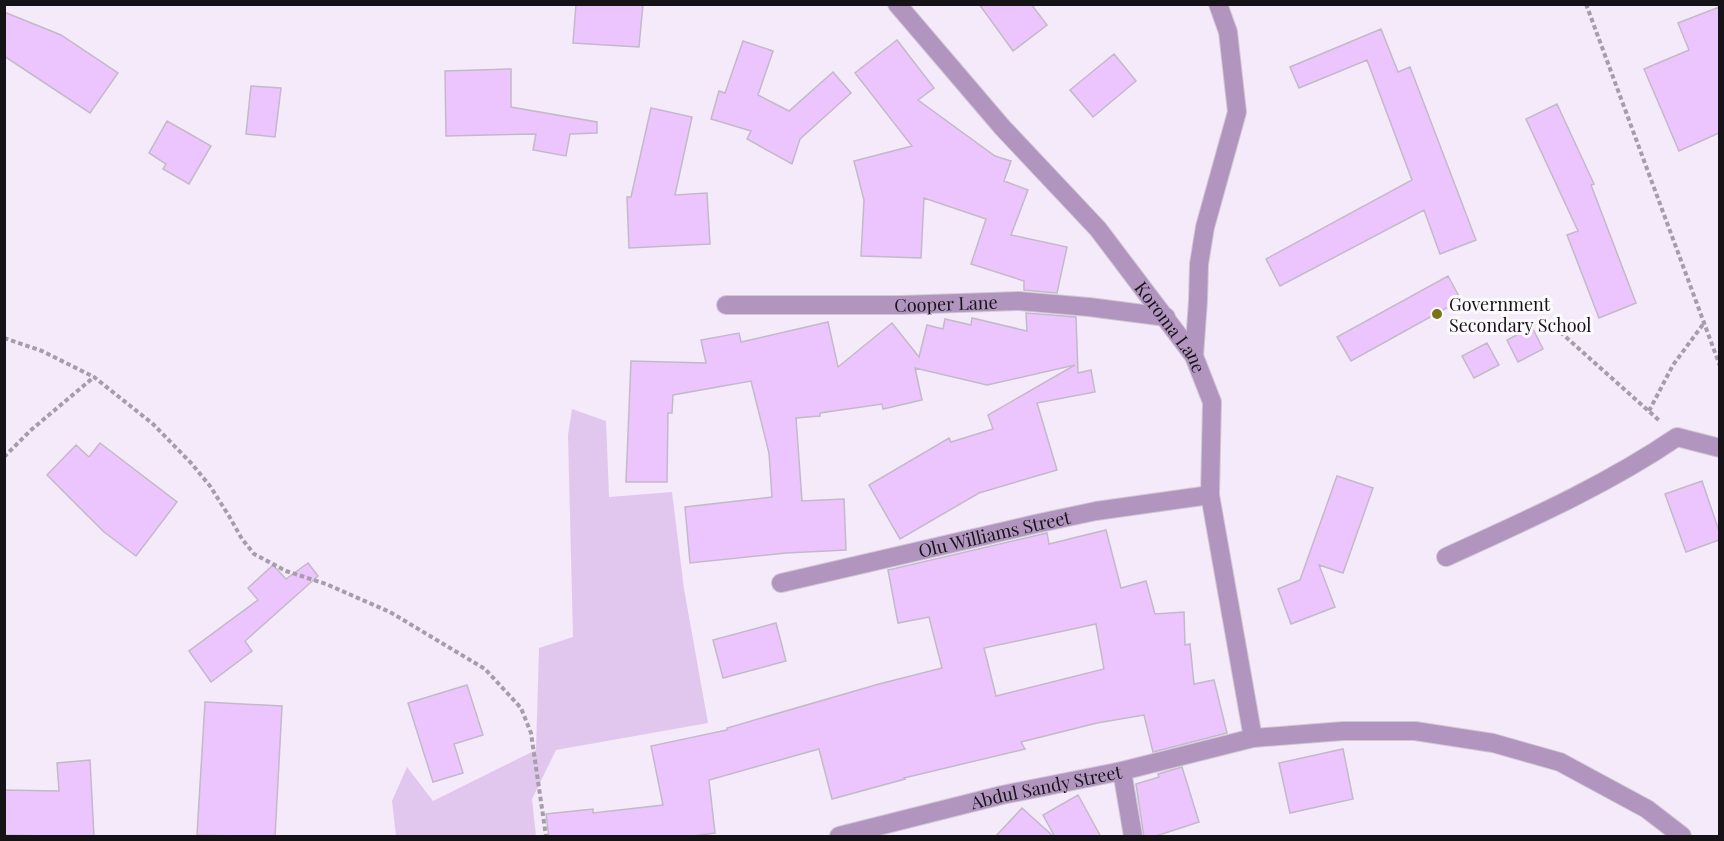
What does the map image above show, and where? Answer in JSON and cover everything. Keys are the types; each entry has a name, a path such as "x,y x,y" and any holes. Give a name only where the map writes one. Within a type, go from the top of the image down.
{"street":[{"name":"Koroma Lane","path":"897,4 1002,127 1098,229 1194,356 1212,402 1210,495 1253,738"},
{"path":"1194,356 1199,264 1205,227 1237,112 1228,32 1218,4"},
{"name":"Cooper Lane","path":"726,305 901,305 1019,301 1166,317"},
{"path":"1446,557 1581,494 1654,453 1677,437 1719,448"},
{"name":"Olu Williams Street","path":"781,583 1035,524 1096,512 1210,495"},
{"name":"Abdul Sandy Street","path":"839,837 877,832 1002,795 1122,771 1253,738 1343,731 1415,731 1493,743 1560,762 1647,809 1682,837"},
{"path":"1122,771 1133,837"}],"path":[{"path":"1586,4 1719,366"},
{"path":"1549,322 1677,437"},
{"path":"1649,411 1673,365 1704,323"},
{"path":"4,338 42,351 94,377 153,424 210,486 242,539 254,554 286,571 326,584 390,612 485,669 521,708 531,733 546,837"},
{"path":"4,457 94,377"}],"shaded area":[{"path":"572,409 606,421 609,497 672,492 684,589 708,723 556,750 532,799 536,836 396,836 392,801 407,767 433,801 536,750 539,648 573,637 568,435"}],"building":[{"path":"576,4 643,4 639,47 573,43"},
{"path":"979,4 1031,4 1047,25 1013,51"},
{"path":"1719,7 1719,133 1679,151 1644,69 1689,50 1678,23"},
{"path":"4,12 61,35 118,73 90,113 4,56"},
{"path":"1381,29 1398,72 1410,67 1476,240 1440,254 1424,210 1280,286 1266,259 1412,180 1367,60 1299,88 1290,67"},
{"path":"897,40 934,88 918,100 995,156 1011,161 1004,181 1028,190 1011,235 1067,247 1057,293 1024,290 1024,281 971,264 986,219 924,198 921,258 861,256 864,200 854,161 912,146 855,73"},
{"path":"743,41 773,51 758,95 789,111 833,72 851,93 800,139 792,164 747,139 751,131 711,119 719,91 725,93"},
{"path":"1114,54 1136,81 1093,117 1070,90"},
{"path":"511,69 511,107 597,122 597,133 570,134 566,156 533,150 536,134 446,136 445,71"},
{"path":"251,86 281,88 275,137 246,134"},
{"path":"1557,104 1594,184 1591,185 1636,303 1599,318 1567,235 1578,231 1526,119"},
{"path":"651,108 692,117 675,195 707,193 710,244 629,248 627,197 631,197"},
{"path":"167,121 211,146 189,184 163,169 166,164 149,153"},
{"path":"1448,276 1461,300 1351,361 1337,337"},
{"path":"1026,313 1076,317 1078,373 1091,370 1095,392 1037,403 1057,470 979,493 900,539 869,485 949,438 951,442 993,429 988,415 1075,365 987,385 915,368 922,400 883,409 882,404 820,413 820,416 796,418 802,501 844,499 846,550 786,553 690,563 685,507 772,497 769,453 751,381 673,395 672,413 668,413 667,482 626,482 631,361 706,363 701,340 739,333 741,342 828,322 838,367 892,323 919,357 927,325 943,329 945,319 971,325 972,318 1027,331"},
{"path":"1532,327 1543,349 1518,362 1507,340"},
{"path":"1487,343 1499,365 1474,378 1462,356"},
{"path":"100,443 177,502 136,556 104,532 47,475 76,445 89,457"},
{"path":"1337,476 1373,488 1343,573 1319,565 1335,607 1291,624 1278,589 1300,580"},
{"path":"1702,481 1719,531 1719,540 1686,552 1665,494"},
{"path":"1106,530 1121,588 1146,581 1155,614 1184,612 1185,645 1190,644 1194,684 1214,680 1227,733 1153,752 1144,715 1097,723 1021,742 1025,749 904,778 832,799 819,749 709,780 715,833 684,837 549,837 546,814 593,809 593,813 663,805 651,746 727,730 727,728 879,684 942,668 929,617 898,623 888,570 1047,533 1049,544","holes":["1096,624 1104,669 996,696 984,648"]},
{"path":"308,563 318,576 245,641 252,651 211,682 189,651 258,600 248,588 273,565 286,579"},
{"path":"776,623 786,661 723,678 713,640"},
{"path":"467,685 483,735 454,744 463,773 433,782 408,703"},
{"path":"205,702 282,706 275,837 197,835"},
{"path":"1343,749 1353,799 1290,813 1279,763"},
{"path":"90,760 94,837 4,835 4,790 59,791 57,763"},
{"path":"1182,767 1199,822 1153,837 1144,837 1136,784"},
{"path":"1078,795 1101,837 1055,837 1043,815"},
{"path":"1022,808 1054,837 995,837"}],"place":[{"name":"Government Secondary School","path":"1437,314"}]}
